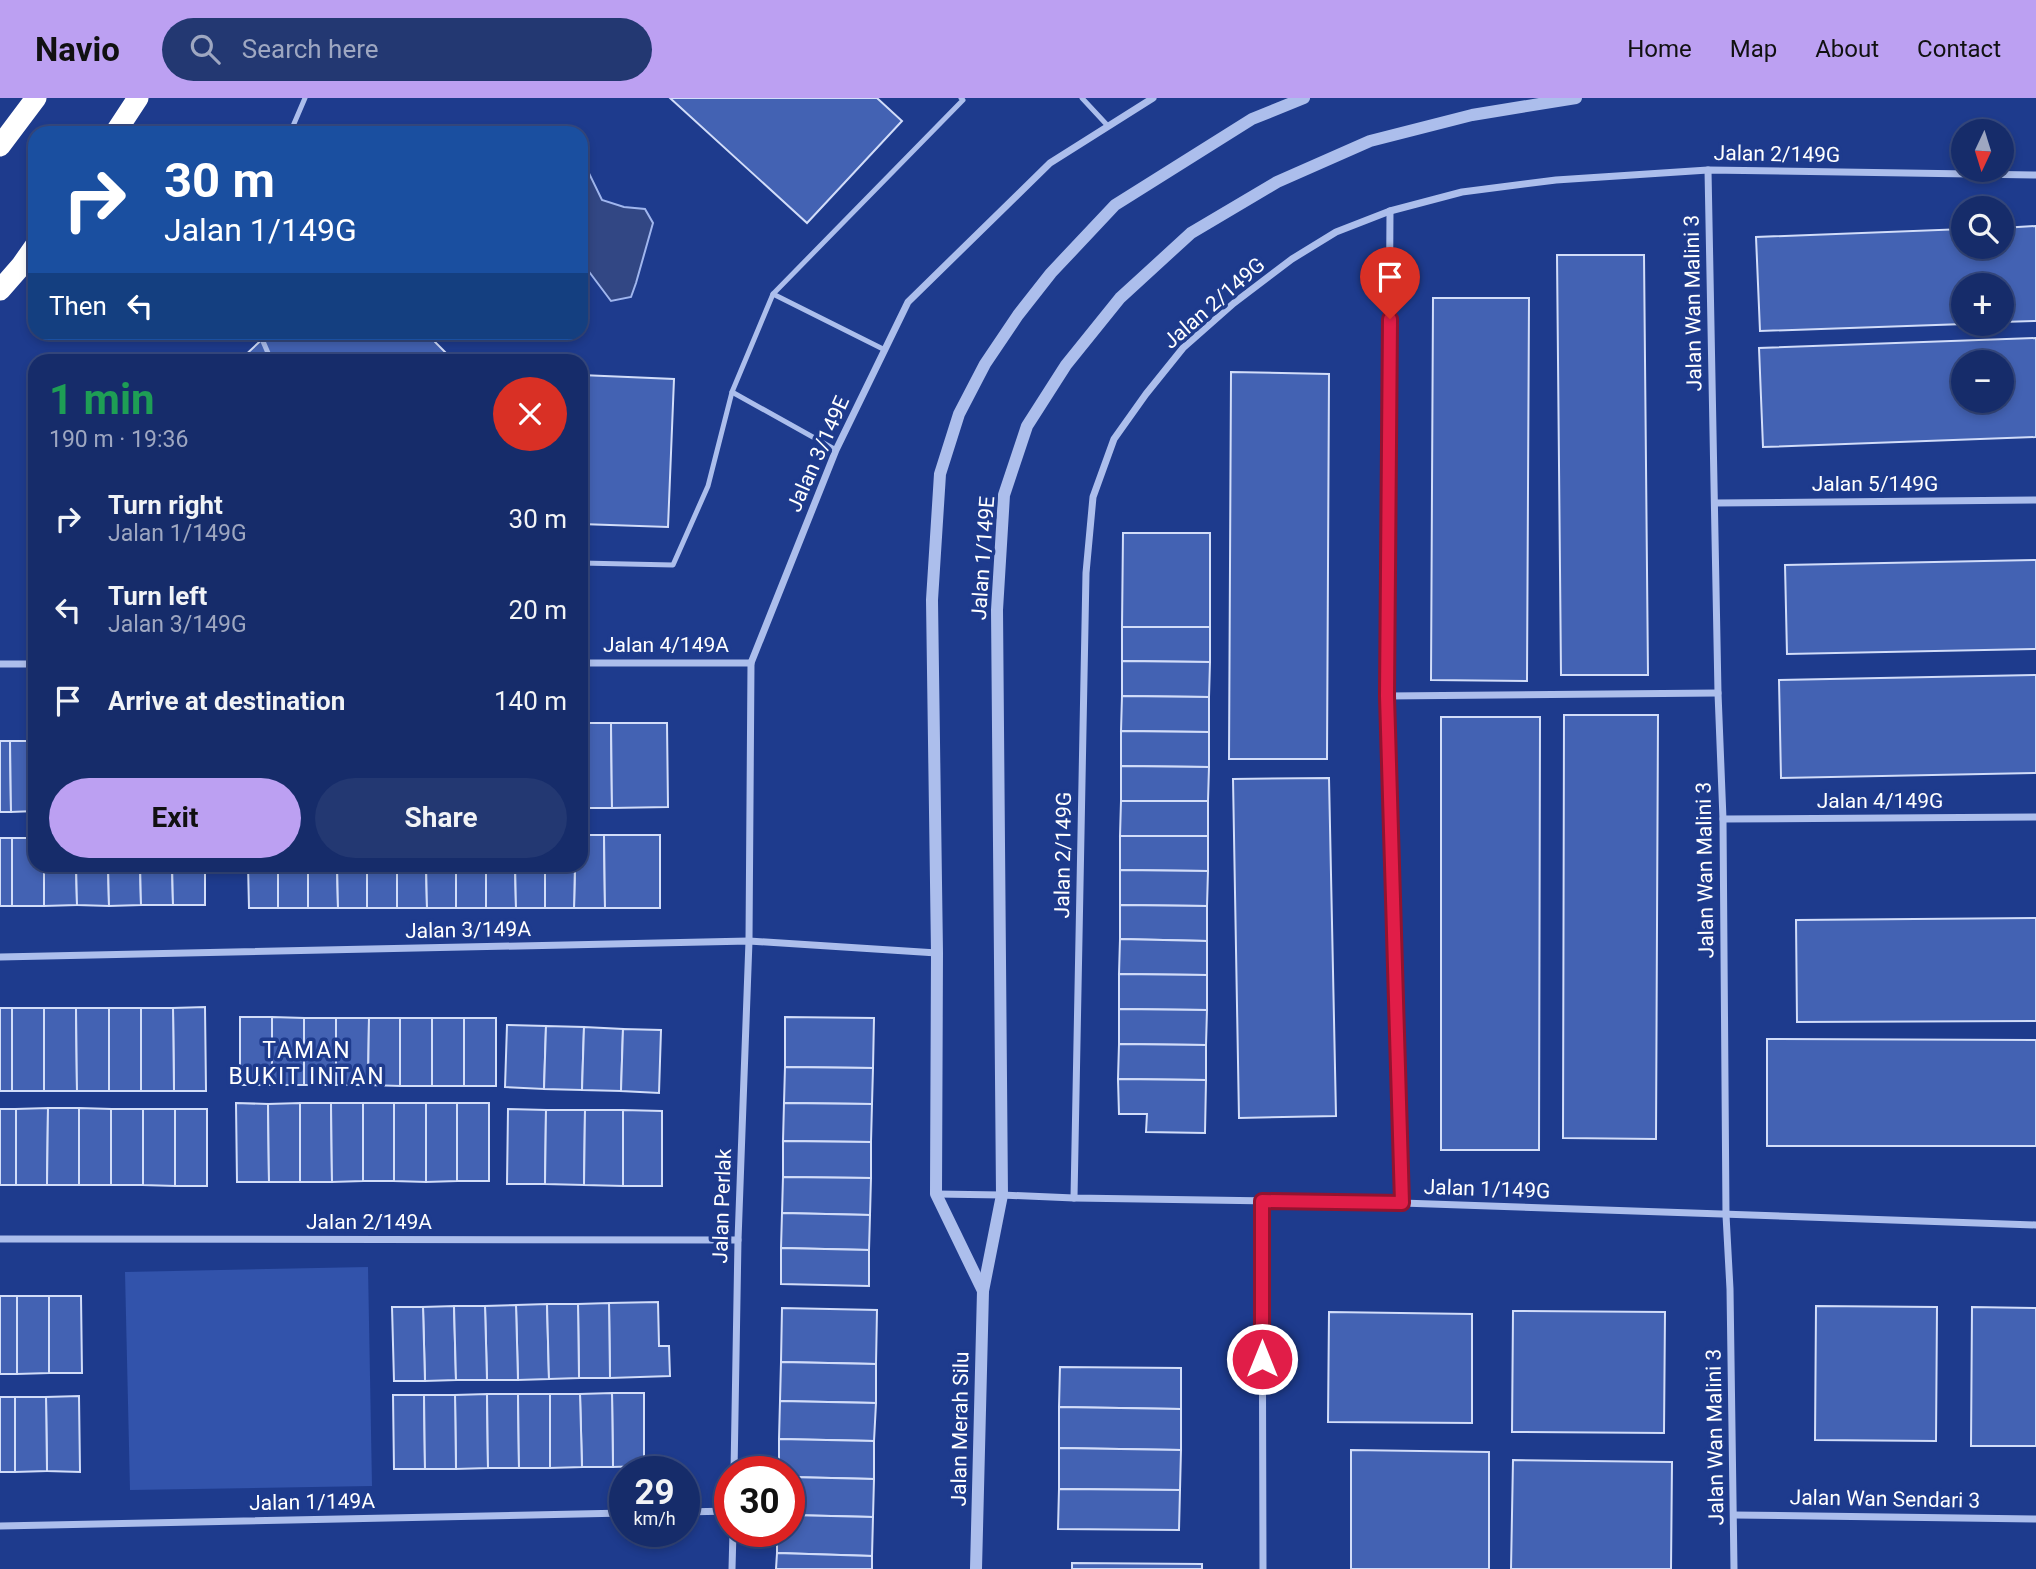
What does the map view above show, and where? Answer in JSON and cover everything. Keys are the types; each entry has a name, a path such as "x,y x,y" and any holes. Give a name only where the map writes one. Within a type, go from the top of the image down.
{"highway":[{"path":"0,146 36,98"},
{"path":"120,126 138,98"},
{"path":"0,290 28,255"}],"street":[{"name":"Jalan 3/149E","path":"749,941 751,663 836,450 908,302 1050,163 1153,98"},
{"path":"936,1194 937,953 932,600 940,474 959,414 985,364 1018,316 1051,272 1115,205 1252,119 1304,98"},
{"name":"Jalan 1/149E","path":"1002,1195 997,610 1004,495 1027,426 1066,365 1120,298 1191,233 1277,182 1370,141 1472,115 1576,98"},
{"name":"Jalan 2/149G","path":"1074,1198 1086,573 1093,497 1114,439 1183,348 1234,303 1292,259 1336,232 1390,211 1462,192 1556,180 1708,170 2036,175"},
{"name":"Jalan Wan Malini 3","path":"1708,170 1723,819 1726,1215 1731,1289 1734,1569"},
{"path":"1390,211 1387,696 1402,1203"},
{"name":"Jalan 5/149G","path":"1715,503 2036,500"},
{"name":"Jalan 4/149A","path":"588,663 751,663"},
{"path":"0,664 28,664"},
{"path":"1387,696 1718,693"},
{"name":"Jalan 4/149G","path":"1723,819 2036,817"},
{"name":"Jalan 3/149A","path":"0,957 749,941 937,953"},
{"name":"Jalan Perlak","path":"734,1456 738,1240 749,941"},
{"name":"Jalan 1/149G","path":"936,1194 1402,1203 2036,1225"},
{"name":"Jalan Merah Silu","path":"936,1194 983,1291"},
{"name":"Jalan Merah Silu","path":"976,1569 983,1291 1002,1195"},
{"path":"1262,1201 1263,1569"},
{"name":"Jalan 2/149A","path":"0,1239 738,1240"},
{"name":"Jalan 1/149A","path":"0,1526 609,1513"},
{"name":"Jalan Wan Sendari 3","path":"1734,1515 2036,1519"},
{"path":"732,1569 733,1547"}],"lane":[{"path":"293,126 305,98"},
{"path":"588,563 673,565 708,486 732,392 773,294 963,100 961,98"},
{"path":"1082,98 1108,126"},
{"path":"773,294 885,350"},
{"path":"732,392 836,450"}],"shaded area":[{"path":"588,171 602,200 624,207 645,209 653,223 631,297 611,301 588,270"},
{"path":"368,1267 372,1486 130,1490 125,1272"}],"building":[{"path":"670,98 877,98 902,121 807,223"},
{"path":"2036,226 2036,321 2014,322 2014,273 1951,273 1951,324 1760,331 1756,237 1951,230 1951,259 2014,259 2014,227"},
{"path":"1557,255 1644,255 1648,675 1561,675"},
{"path":"1433,298 1529,298 1527,681 1431,680"},
{"path":"2036,338 2036,437 1763,447 1759,348"},
{"path":"261,340 435,340 447,354 246,354"},
{"path":"1231,372 1329,374 1327,759 1229,759"},
{"path":"588,375 674,379 668,527 588,524"},
{"path":"1123,533 1210,533 1210,627 1122,627"},
{"path":"2036,560 2036,649 1787,654 1785,565"},
{"path":"1122,627 1210,627 1210,662 1122,661"},
{"path":"1122,661 1210,662 1209,697 1122,696"},
{"path":"2036,675 2036,773 1781,778 1779,680"},
{"path":"1122,696 1209,697 1209,732 1121,731"},
{"path":"1564,715 1658,715 1656,1139 1563,1138"},
{"path":"1441,717 1540,717 1539,1150 1441,1150"},
{"path":"588,723 611,723 612,808 588,808"},
{"path":"611,723 667,723 668,807 612,808"},
{"path":"1121,731 1209,732 1209,767 1121,766"},
{"path":"0,741 10,741 11,812 0,812"},
{"path":"10,741 28,741 28,811 11,812"},
{"path":"1121,766 1209,767 1208,801 1121,801"},
{"path":"1329,778 1336,1116 1239,1118 1233,779"},
{"path":"1121,801 1208,801 1208,836 1120,836"},
{"path":"588,835 604,835 605,908 574,908 575,872 588,872"},
{"path":"604,835 660,835 660,908 605,908"},
{"path":"1120,836 1208,836 1208,871 1120,870"},
{"path":"0,838 12,838 12,906 0,906"},
{"path":"12,838 28,838 28,872 44,872 44,906 12,906"},
{"path":"1120,870 1208,871 1207,906 1120,905"},
{"path":"44,872 76,872 77,905 44,906"},
{"path":"76,872 108,872 109,906 77,905"},
{"path":"108,872 140,872 141,905 109,906"},
{"path":"140,872 172,872 173,905 141,905"},
{"path":"172,872 205,872 205,905 173,905"},
{"path":"248,872 278,872 278,908 249,908"},
{"path":"278,872 308,872 308,908 278,908"},
{"path":"308,872 337,872 338,908 308,908"},
{"path":"337,872 367,872 367,908 338,908"},
{"path":"367,872 397,872 397,908 367,908"},
{"path":"397,872 426,872 427,908 397,908"},
{"path":"426,872 456,872 456,908 427,908"},
{"path":"456,872 486,872 486,908 456,908"},
{"path":"486,872 515,872 516,908 486,908"},
{"path":"515,872 545,872 545,908 516,908"},
{"path":"545,872 575,872 574,908 545,908"},
{"path":"1120,905 1207,906 1207,941 1120,939"},
{"path":"2036,918 2036,1021 1797,1022 1796,920"},
{"path":"1120,939 1207,941 1207,975 1119,974"},
{"path":"1119,974 1207,975 1207,1010 1119,1009"},
{"path":"205,1007 206,1091 174,1091 173,1008"},
{"path":"0,1008 12,1008 12,1091 0,1091"},
{"path":"12,1008 44,1008 44,1091 12,1091"},
{"path":"44,1008 76,1008 77,1091 44,1091"},
{"path":"76,1008 109,1008 109,1091 77,1091"},
{"path":"109,1008 141,1008 141,1091 109,1091"},
{"path":"141,1008 173,1008 174,1091 141,1091"},
{"path":"1119,1009 1207,1010 1206,1045 1119,1044"},
{"path":"240,1017 272,1017 272,1085 240,1085"},
{"path":"272,1017 304,1018 304,1085 272,1085"},
{"path":"785,1017 874,1018 873,1068 785,1067"},
{"path":"304,1018 336,1018 336,1085 304,1085"},
{"path":"336,1018 369,1018 368,1085 336,1085"},
{"path":"369,1018 400,1018 400,1086 368,1085"},
{"path":"400,1018 432,1018 432,1086 400,1086"},
{"path":"432,1018 464,1018 464,1086 432,1086"},
{"path":"464,1018 496,1018 496,1086 464,1086"},
{"path":"507,1025 546,1026 544,1089 505,1087"},
{"path":"546,1026 584,1027 582,1090 544,1089"},
{"path":"584,1027 623,1029 621,1091 582,1090"},
{"path":"623,1029 661,1030 659,1093 621,1091"},
{"path":"1767,1039 2036,1040 2036,1146 1767,1146"},
{"path":"1119,1044 1206,1045 1206,1080 1118,1079"},
{"path":"785,1067 873,1068 872,1104 784,1103"},
{"path":"1118,1079 1206,1080 1205,1133 1146,1132 1147,1114 1119,1114"},
{"path":"236,1103 268,1104 269,1182 237,1182"},
{"path":"300,1103 300,1182 269,1182 268,1104"},
{"path":"300,1103 331,1103 332,1182 300,1182"},
{"path":"331,1103 363,1103 363,1181 332,1182"},
{"path":"363,1103 394,1103 394,1181 363,1181"},
{"path":"394,1103 426,1103 426,1182 394,1181"},
{"path":"426,1103 457,1103 457,1181 426,1182"},
{"path":"457,1103 489,1103 489,1181 457,1181"},
{"path":"784,1103 872,1104 871,1142 783,1141"},
{"path":"48,1108 47,1185 16,1185 16,1109"},
{"path":"48,1108 79,1108 79,1185 47,1185"},
{"path":"79,1108 111,1109 111,1185 79,1185"},
{"path":"0,1109 16,1109 16,1185 0,1185"},
{"path":"111,1109 143,1109 143,1185 111,1185"},
{"path":"143,1109 175,1109 175,1186 143,1185"},
{"path":"175,1109 207,1109 207,1186 175,1186"},
{"path":"508,1109 546,1110 545,1184 507,1184"},
{"path":"546,1110 585,1110 584,1185 545,1184"},
{"path":"585,1110 623,1110 623,1186 584,1185"},
{"path":"623,1110 662,1111 662,1186 623,1186"},
{"path":"783,1141 871,1142 871,1178 783,1177"},
{"path":"783,1177 871,1178 870,1215 782,1213"},
{"path":"782,1213 870,1215 869,1250 781,1248"},
{"path":"781,1248 869,1250 869,1286 781,1284"},
{"path":"0,1296 17,1296 17,1374 0,1374"},
{"path":"17,1296 49,1296 49,1373 17,1374"},
{"path":"49,1296 81,1296 82,1373 49,1373"},
{"path":"658,1302 659,1346 669,1346 670,1376 610,1378 609,1303"},
{"path":"609,1303 610,1378 579,1378 578,1304"},
{"path":"547,1304 549,1379 518,1380 516,1305"},
{"path":"547,1304 578,1304 579,1378 549,1379"},
{"path":"516,1305 518,1380 487,1380 485,1306"},
{"path":"454,1306 456,1380 425,1381 423,1307"},
{"path":"454,1306 485,1306 487,1380 456,1380"},
{"path":"1816,1306 1937,1307 1936,1441 1815,1440"},
{"path":"392,1307 423,1307 425,1381 394,1381"},
{"path":"1972,1307 2036,1308 2036,1446 1971,1446"},
{"path":"782,1308 877,1310 876,1364 781,1362"},
{"path":"1513,1311 1665,1312 1664,1433 1512,1432"},
{"path":"1329,1312 1472,1314 1472,1423 1328,1422"},
{"path":"781,1362 876,1364 876,1403 780,1401"},
{"path":"1060,1367 1181,1368 1181,1409 1059,1407"},
{"path":"612,1393 644,1393 644,1456 613,1456"},
{"path":"612,1393 613,1456 609,1456 609,1467 582,1467 580,1394"},
{"path":"487,1394 488,1468 456,1469 455,1395"},
{"path":"487,1394 518,1394 519,1468 488,1468"},
{"path":"518,1394 550,1394 550,1468 519,1468"},
{"path":"550,1394 580,1394 582,1467 550,1468"},
{"path":"393,1395 424,1395 425,1469 394,1469"},
{"path":"424,1395 455,1395 456,1469 425,1469"},
{"path":"79,1396 80,1472 47,1471 46,1397"},
{"path":"0,1397 15,1397 15,1472 0,1472"},
{"path":"15,1397 46,1397 47,1471 15,1472"},
{"path":"780,1401 876,1403 874,1441 779,1439"},
{"path":"1059,1407 1181,1409 1181,1450 1059,1448"},
{"path":"779,1439 874,1441 874,1479 805,1477 805,1456 779,1456"},
{"path":"1059,1448 1181,1450 1180,1490 1059,1489"},
{"path":"1351,1450 1489,1452 1489,1569 1351,1569"},
{"path":"1513,1460 1672,1462 1671,1569 1511,1569"},
{"path":"805,1477 874,1479 873,1517 805,1515"},
{"path":"1059,1489 1180,1490 1179,1530 1058,1529"},
{"path":"805,1515 873,1517 872,1556 777,1553 777,1547 805,1547"},
{"path":"777,1553 872,1556 872,1569 776,1569"},
{"path":"1072,1563 1202,1564 1202,1569 1072,1569"}],"district":[{"name":"TAMAN BUKIT INTAN","path":"307,1063"}],"route":[{"path":"1262,1359 1262,1201 1402,1203 1387,696 1390,319"}]}
